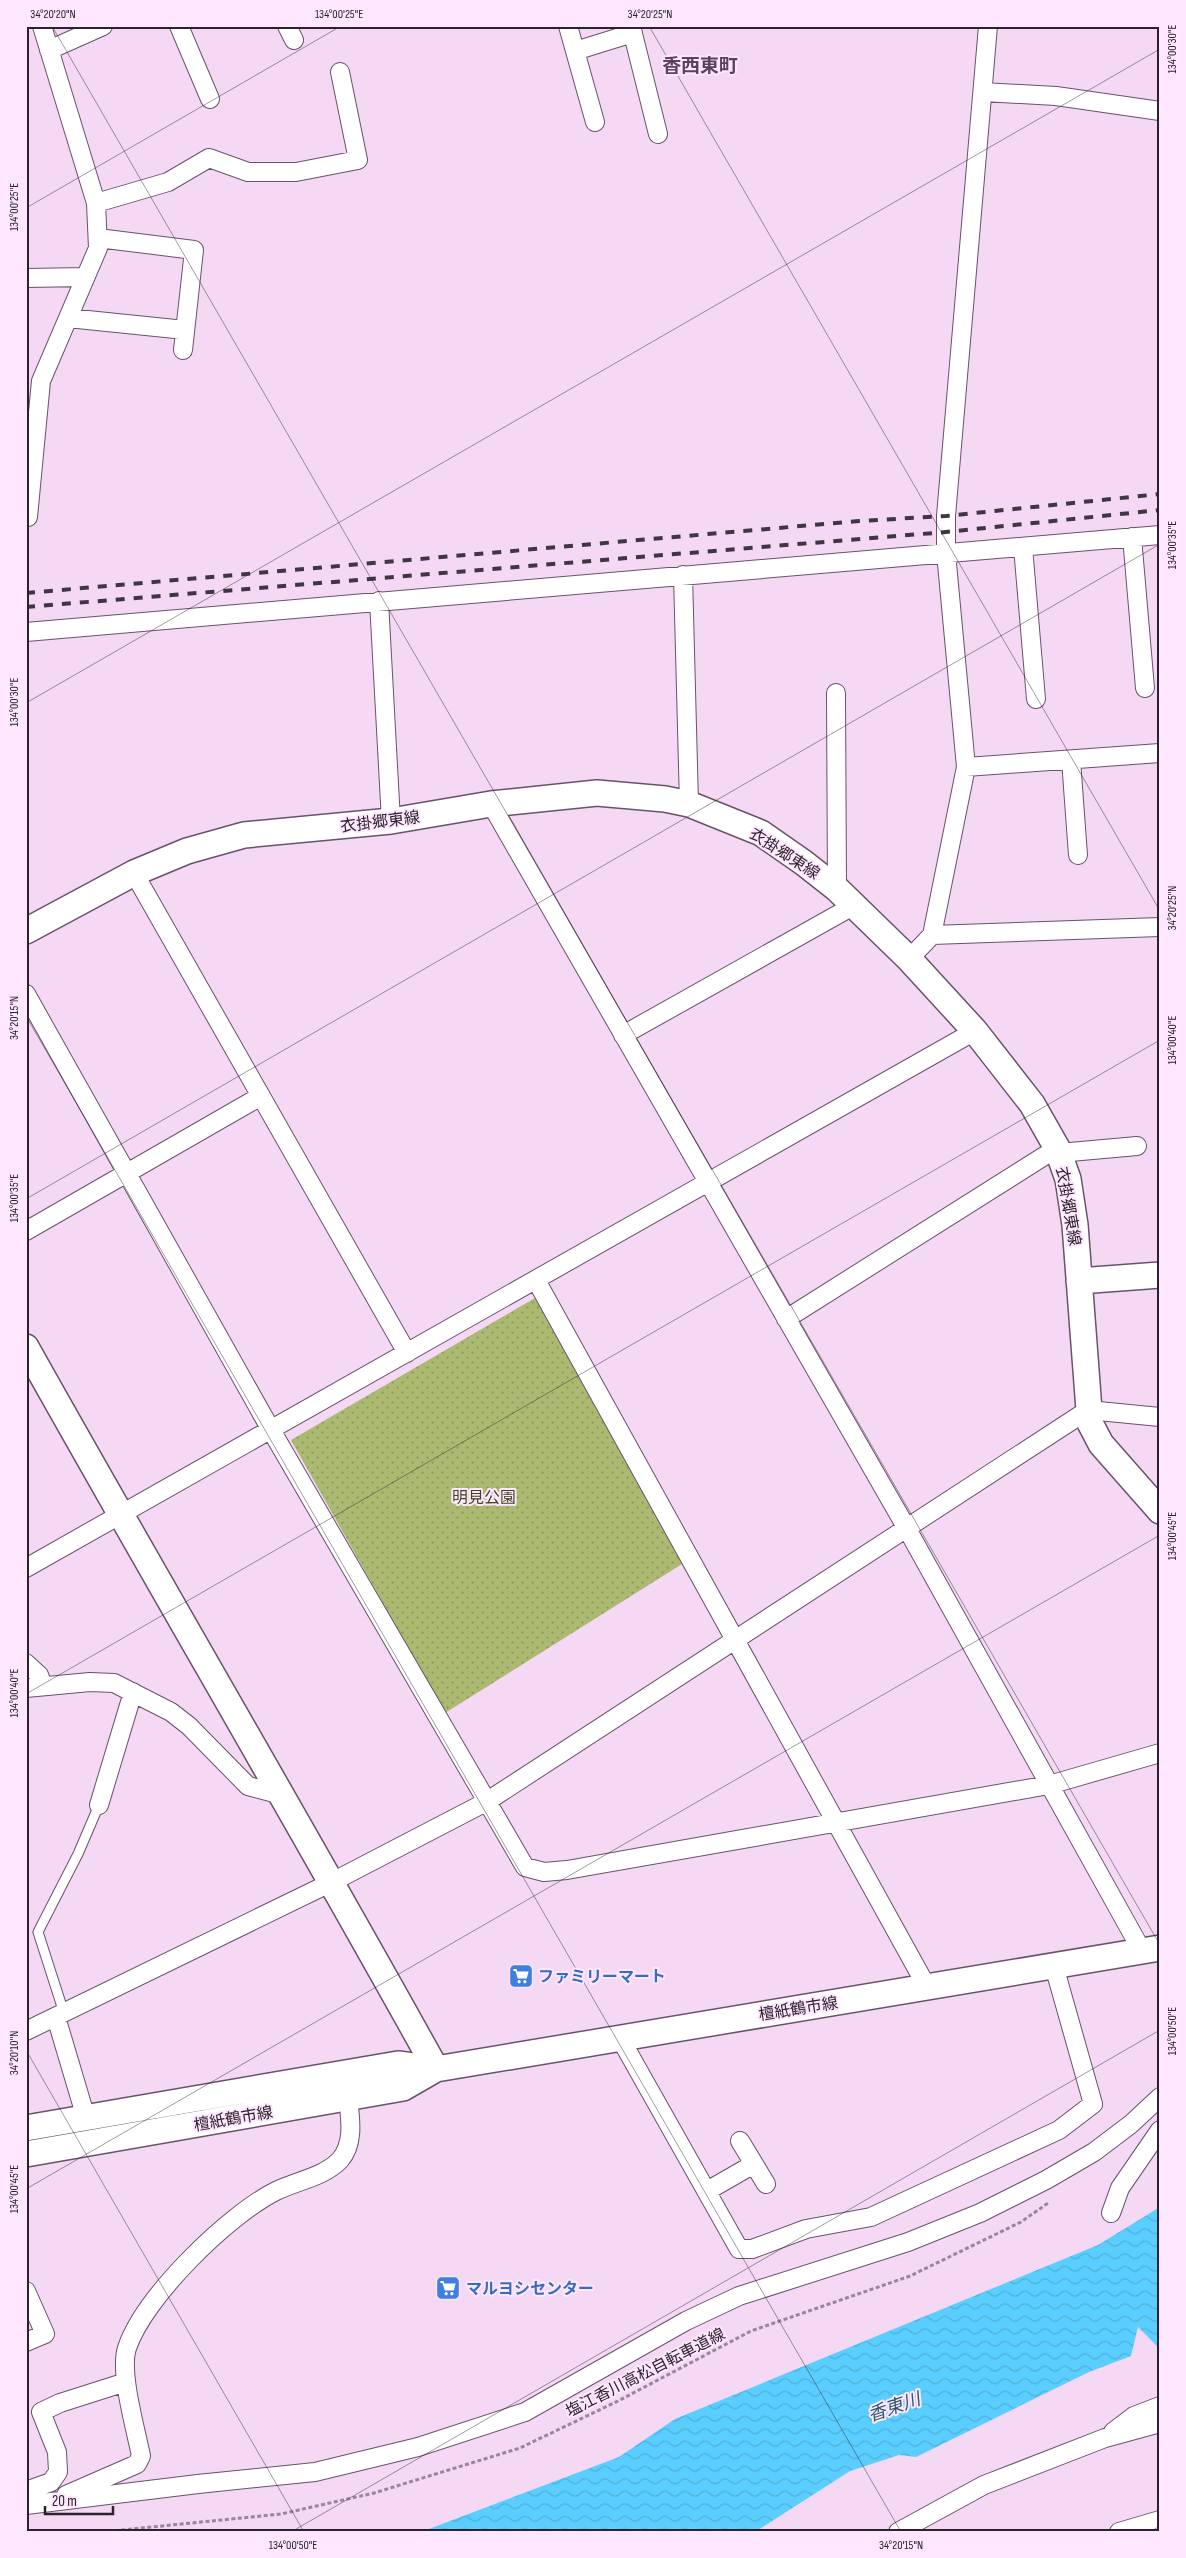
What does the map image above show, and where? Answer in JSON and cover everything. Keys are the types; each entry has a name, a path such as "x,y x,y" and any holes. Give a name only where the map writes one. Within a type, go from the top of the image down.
{"main road":[{"name":"衣掛郷東線","path":"26,931 134,873 186,850 244,834 391,821 491,804 597,793 648,797 689,804 761,834 804,863 845,898 909,959 976,1031 1032,1104 1058,1151 1068,1179 1079,1281 1090,1423 1101,1444 1160,1511"},
{"path":"1079,1281 1160,1275"},
{"path":"26,1347 120,1515 332,1882 436,2068"},
{"name":"檀紙鶴市線","path":"26,2128 398,2064 436,2068 1151,1950"},
{"name":"檀紙鶴市線","path":"26,2154 403,2088 436,2068"}],"street":[{"path":"28,517 40,381 98,248 96,203 42,26"},
{"path":"50,50 103,26"},
{"path":"178,26 210,99"},
{"path":"568,26 595,122"},
{"path":"909,959 932,935 966,767 946,554 946,516 988,26"},
{"path":"575,50 632,30 658,134"},
{"path":"96,203 168,182 209,158 248,172 296,172 358,160 340,72"},
{"path":"983,92 1056,96 1160,111"},
{"path":"98,238 194,250 183,350"},
{"path":"26,278 85,277"},
{"path":"68,318 184,330"},
{"path":"26,632 1160,535"},
{"path":"1132,537 1146,688"},
{"path":"1023,547 1036,698"},
{"path":"683,576 689,804"},
{"path":"379,601 391,821"},
{"path":"623,1035 845,898 836,693"},
{"path":"966,767 1160,753"},
{"path":"1071,760 1078,855"},
{"path":"491,804 906,1527 1050,1785 1151,1950"},
{"path":"134,873 407,1353"},
{"path":"932,935 1160,927"},
{"path":"26,994 271,1430 525,1867 544,1872 567,1870 1050,1785 1160,1752"},
{"path":"26,1568 976,1031"},
{"path":"26,1231 261,1096"},
{"path":"786,1319 1058,1151 1137,1146"},
{"path":"536,1280 926,1987"},
{"path":"26,2030 332,1882 486,1802 1088,1410 1160,1417"},
{"path":"26,1663 39,1675 35,1687 90,1682 114,1683 171,1712 190,1726 248,1786 282,1795"},
{"path":"99,1805 132,1692"},
{"path":"620,2038 739,2249 752,2249 806,2229 871,2217 1059,2130 1093,2104 1054,1966"},
{"path":"60,2015 86,2118"},
{"path":"26,2505 315,2472 418,2447 525,2412 686,2321 739,2296 908,2242 980,2213 1046,2180 1094,2152 1131,2124 1160,2097"},
{"path":"52,2502 137,2464 141,2456 126,2382 126,2349 150,2305 201,2250 244,2210 276,2192 326,2170 341,2159 351,2135 348,2098"},
{"path":"1111,2213 1120,2188 1160,2130"},
{"path":"740,2141 766,2184"},
{"path":"706,2191 754,2164"},
{"path":"26,2291 44,2334 26,2342"},
{"path":"26,2491 51,2482 58,2472 57,2452 41,2412 60,2403 126,2382"},
{"path":"1105,2438 1134,2416 1160,2406"},
{"path":"898,2532 984,2484 1105,2438 1160,2423"},
{"path":"1119,2532 1160,2520"}],"lane":[{"path":"60,2015 38,1932 78,1854 99,1805"}],"path":[{"name":"塩江香川高松自転車道線","path":"102,2532 281,2514 374,2493 520,2448 751,2332 910,2276 1021,2222 1053,2200"}],"green space":[{"name":"明見公園","path":"535,1298 682,1564 445,1713 291,1440"}],"water":[{"name":"香東川","path":"1160,2207 1160,2349 1138,2327 1131,2356 1089,2372 916,2457 899,2455 850,2471 755,2532 421,2532 619,2457 675,2419 1098,2245"}],"railway":[{"path":"26,593 859,521 946,516 1160,494"},
{"path":"26,607 946,532 1160,510"}],"place":[{"name":"ファミリーマート","path":"521,1976"},
{"name":"マルヨシセンター","path":"448,2288"}],"district":[{"name":"香西東町","path":"700,65"}]}
